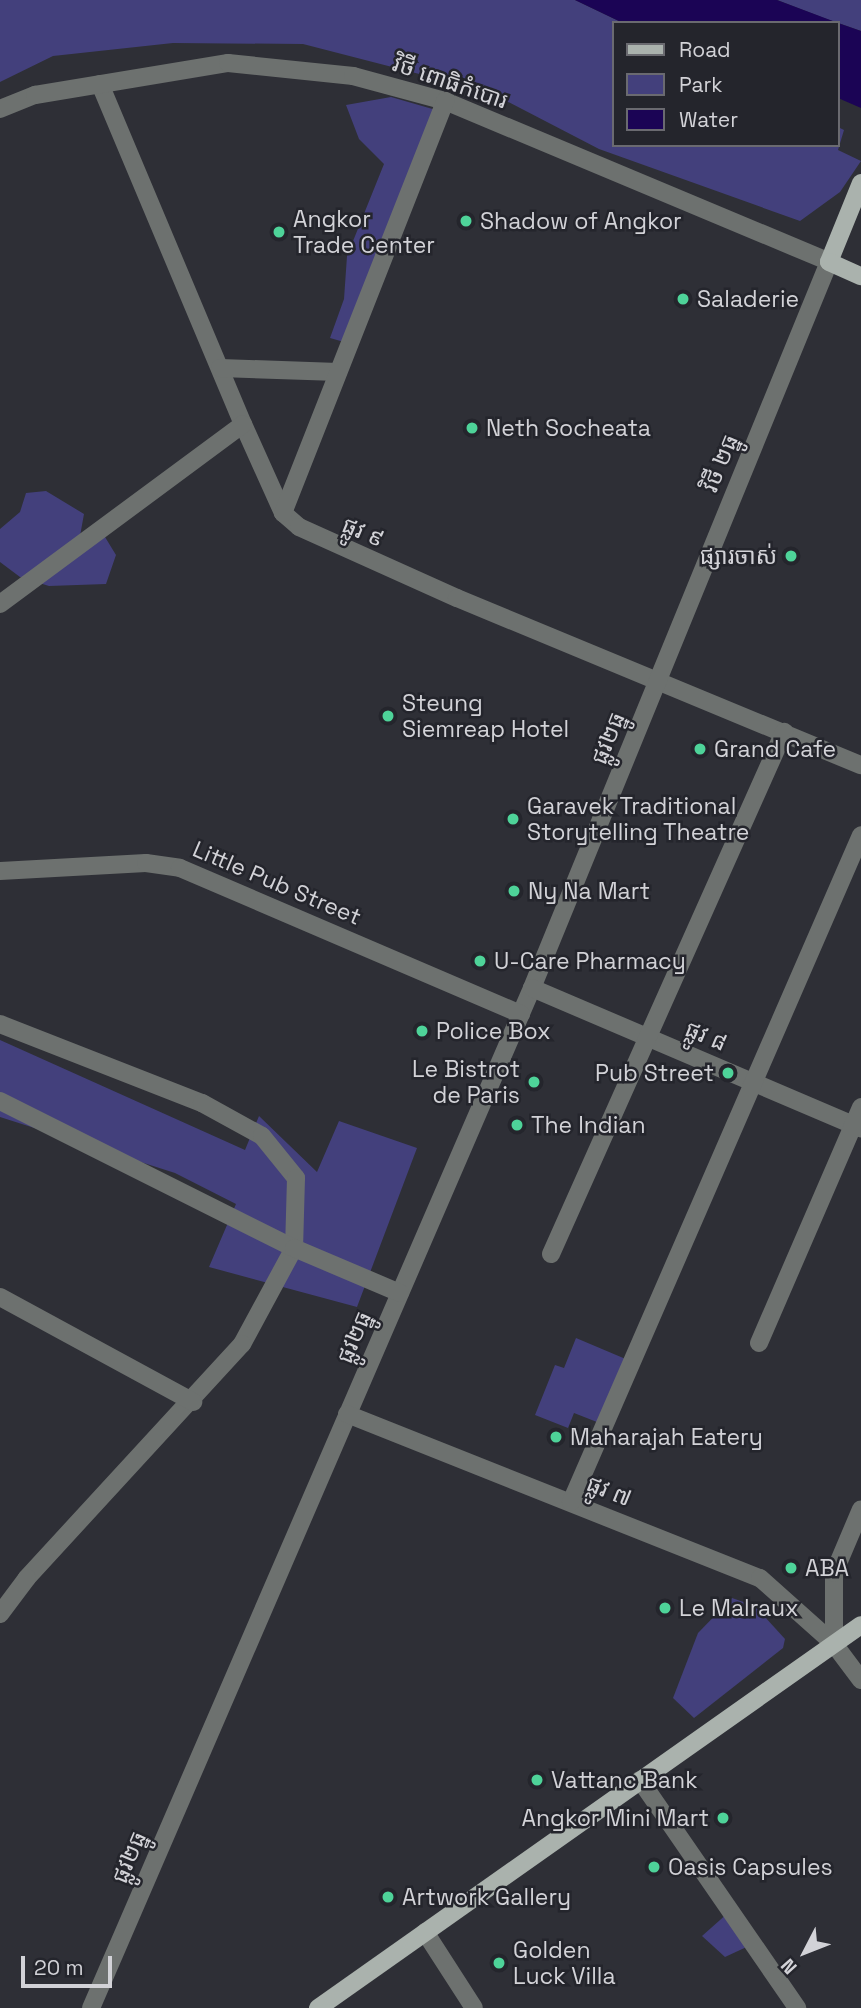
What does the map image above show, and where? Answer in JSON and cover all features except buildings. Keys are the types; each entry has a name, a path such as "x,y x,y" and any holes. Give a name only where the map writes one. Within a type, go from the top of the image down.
{"main road":[{"path":"829,262 861,183"},
{"name":"វិថី ពោធិកំបោរ","path":"829,262 861,275"},
{"path":"318,2008 861,1625"}],"street":[{"name":"វិថី ពោធិកំបោរ","path":"0,109 35,95 228,63 353,76 445,101 829,262"},
{"name":"ផ្លូវ ៩","path":"100,84 283,513 318,540 861,765"},
{"path":"283,513 445,101"},
{"name":"វិថី ២ធ្នូ","path":"657,682 829,262"},
{"path":"220,368 338,372"},
{"path":"0,604 243,424"},
{"name":"ផ្លូវ២ធ្នូ","path":"91,2008 532,988 657,682"},
{"path":"551,1254 784,732"},
{"path":"571,1502 861,835"},
{"name":"Little Pub Street","path":"0,871 146,863 180,867 520,1014"},
{"name":"ផ្លូវ ៨","path":"532,988 857,1127"},
{"path":"0,1024 202,1103 262,1136 296,1178 294,1248 242,1344 193,1402 27,1578 0,1615"},
{"path":"0,1101 294,1248 400,1293"},
{"path":"759,1343 857,1127 861,1107"},
{"path":"0,1297 193,1402"},
{"name":"ផ្លូវ ៧","path":"348,1414 760,1578 834,1644 861,1680"},
{"path":"834,1644 834,1573 861,1509"},
{"path":"640,1780 797,2008"},
{"path":"425,1932 474,2008"}],"green space":[{"path":"0,0 575,0 619,21 612,21 612,147 839,147 838,150 861,161 840,192 800,221 599,149 489,92 303,44 173,43 53,56 0,82"},
{"path":"777,0 861,0 861,31 840,24 840,21 824,18"},
{"path":"391,97 436,110 344,342 330,338 344,299 347,256 384,164 359,139 346,105"},
{"path":"840,128 844,130 840,143"},
{"path":"46,491 84,514 80,536 105,537 116,555 106,584 49,586 20,577 0,562 0,529 20,512 26,493"},
{"path":"0,1040 245,1150 259,1116 317,1172 339,1121 417,1148 357,1307 209,1267 236,1204 175,1173 0,1117"},
{"path":"576,1338 628,1360 602,1424 574,1413 568,1428 535,1415 555,1365 564,1368"},
{"path":"732,1598 755,1606 785,1639 783,1648 694,1718 673,1698 698,1633"},
{"path":"729,1912 753,1944 725,1957 702,1936"}],"water":[{"path":"575,0 777,0 833,21 619,21"},
{"path":"840,24 861,31 861,108 840,99"}],"place":[{"name":"Shadow of Angkor","path":"466,221"},
{"name":"Angkor Trade Center","path":"279,232"},
{"name":"Saladerie","path":"683,299"},
{"name":"Neth Socheata","path":"472,428"},
{"name":"ផ្សារចាស់","path":"791,556"},
{"name":"Steung Siemreap Hotel","path":"388,716"},
{"name":"Grand Cafe","path":"700,749"},
{"name":"Garavek Traditional Storytelling Theatre","path":"513,819"},
{"name":"Ny Na Mart","path":"514,891"},
{"name":"U-Care Pharmacy","path":"480,961"},
{"name":"Police Box","path":"422,1031"},
{"name":"Pub Street","path":"728,1073"},
{"name":"Le Bistrot de Paris","path":"534,1082"},
{"name":"The Indian","path":"517,1125"},
{"name":"Maharajah Eatery","path":"556,1437"},
{"name":"ABA","path":"791,1568"},
{"name":"Le Malraux","path":"665,1608"},
{"name":"Vattanc Bank","path":"537,1780"},
{"name":"Angkor Mini Mart","path":"723,1818"},
{"name":"Oasis Capsules","path":"654,1867"},
{"name":"Artwork Gallery","path":"388,1897"},
{"name":"Golden Luck Villa","path":"499,1963"}]}
